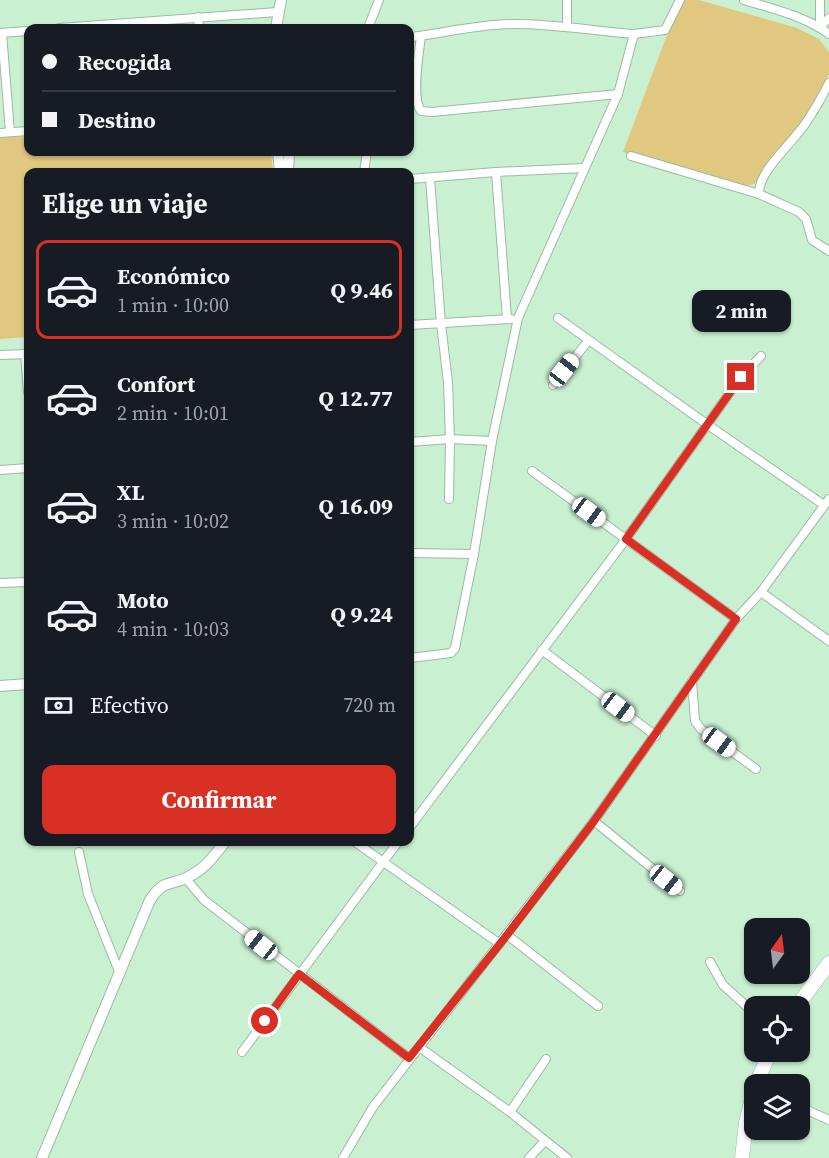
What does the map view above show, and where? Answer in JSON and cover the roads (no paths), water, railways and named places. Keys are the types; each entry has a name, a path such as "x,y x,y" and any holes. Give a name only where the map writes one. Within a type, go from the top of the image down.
{"highway":[{"path":"804,996 829,963"},
{"path":"742,1158 744,1140"}],"street":[{"path":"144,24 198,17 278,23 281,0"},
{"path":"370,24 379,0"},
{"path":"567,0 567,26"},
{"path":"414,37 474,26 514,24 567,26 634,33 665,30 680,0"},
{"path":"744,0 784,12 820,27 829,34"},
{"path":"820,0 820,27"},
{"path":"198,17 199,24"},
{"path":"820,27 829,18"},
{"path":"10,132 1,33 24,31"},
{"path":"414,658 444,655 451,653 455,648 474,554 492,441 518,318 618,94 634,33"},
{"path":"421,36 416,104 421,111 618,94"},
{"path":"414,62 418,59"},
{"path":"759,194 758,186 764,176 804,126 829,83"},
{"path":"0,133 24,131"},
{"path":"631,156 759,194 799,212 806,219 812,240 829,251"},
{"path":"414,179 584,168"},
{"path":"496,172 507,319"},
{"path":"430,178 441,324 448,382 449,499"},
{"path":"414,325 518,318"},
{"path":"343,1158 373,1107 409,1058 594,821 656,736 736,619 761,592 826,502 708,426 558,318"},
{"path":"553,385 588,341"},
{"path":"0,355 24,354"},
{"path":"414,822 626,539 741,377 761,356"},
{"path":"414,442 492,441"},
{"path":"0,470 24,468"},
{"path":"532,471 736,619"},
{"path":"414,553 474,554"},
{"path":"0,583 24,582"},
{"path":"761,592 829,641"},
{"path":"542,650 656,736"},
{"path":"692,681 695,721 701,729 756,769"},
{"path":"0,686 24,684"},
{"path":"594,821 680,891"},
{"path":"42,1158 153,895 157,889 168,882 186,879 203,868 222,846"},
{"path":"361,846 500,944"},
{"path":"242,1052 395,846"},
{"path":"79,852 88,894 120,974"},
{"path":"186,879 204,900 409,1058"},
{"path":"507,935 598,1006"},
{"path":"710,963 723,985 744,1004"},
{"path":"419,1047 510,1112 567,1158"},
{"path":"510,1112 546,1059"},
{"path":"810,1111 829,1120"},
{"path":"529,1158 545,1142"}]}
